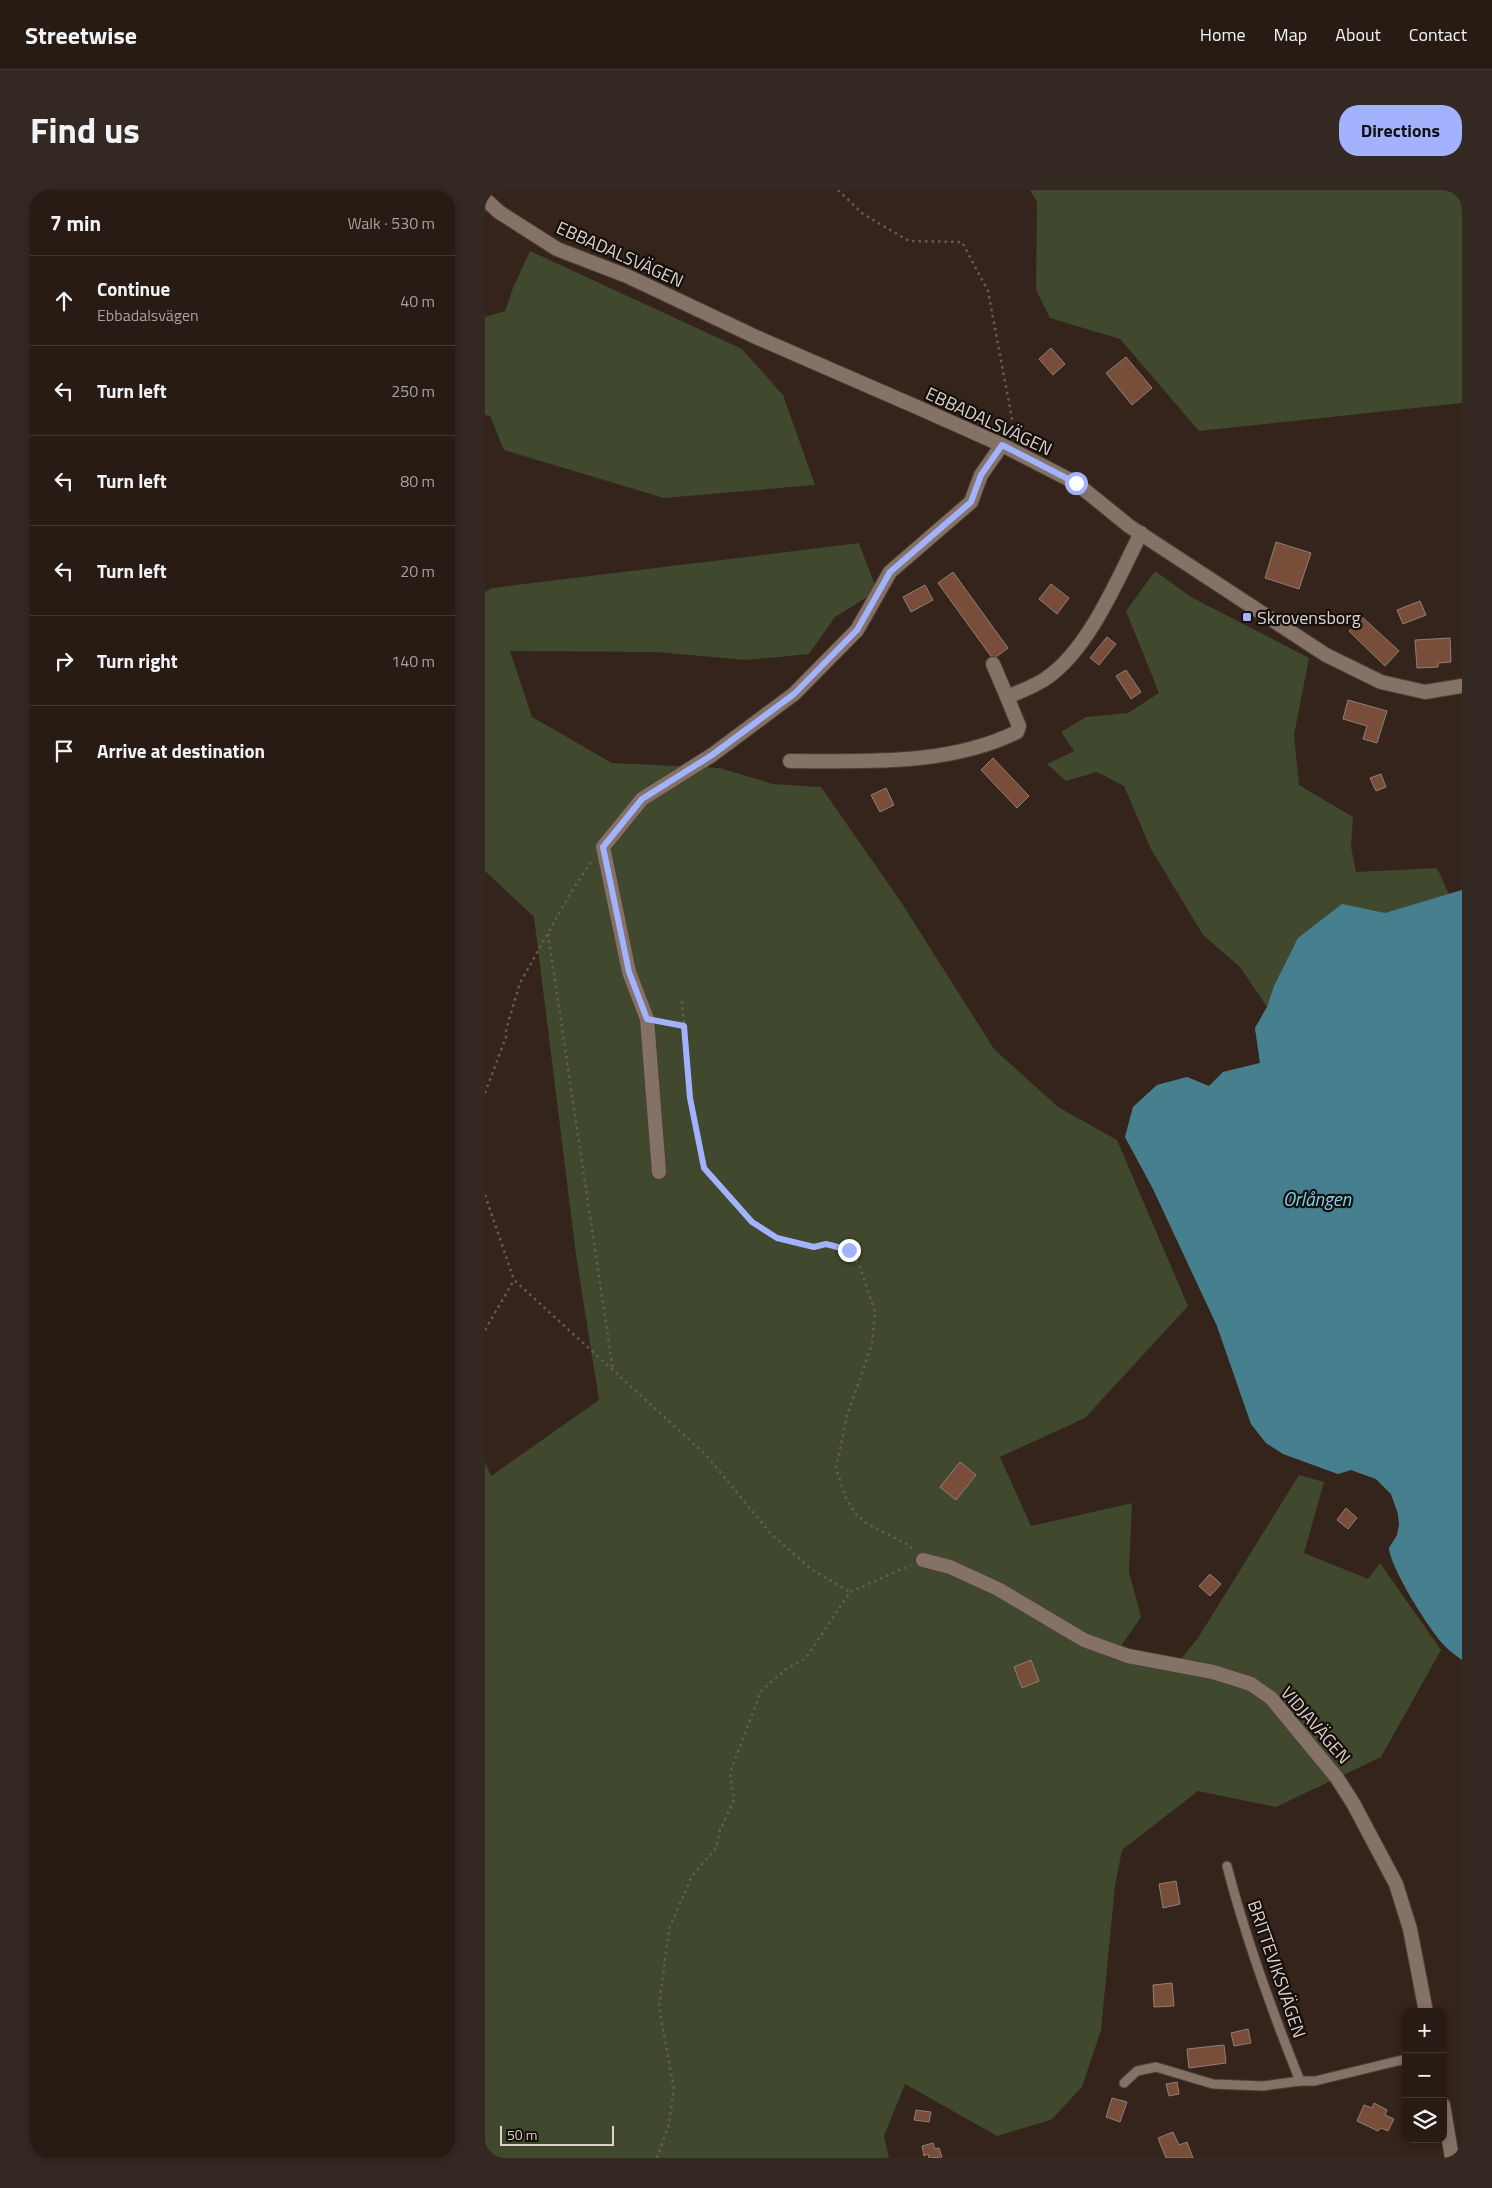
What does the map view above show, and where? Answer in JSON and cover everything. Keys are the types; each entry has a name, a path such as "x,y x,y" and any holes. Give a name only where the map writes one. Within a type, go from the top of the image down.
{"street":[{"name":"EBBADALSVÄGEN","path":"485,199 499,212 557,249 627,276 756,337 1002,445 1076,483 1141,533 1326,655 1381,682 1425,692 1462,686"},
{"path":"659,1172 647,1019 629,972 603,847 642,799 712,755 794,694 857,630 890,572 971,502 981,475 1002,445"},
{"path":"1007,697 1048,677 1067,660 1081,642 1107,600 1141,533"},
{"path":"791,761 920,759 965,750 1017,732 1019,726 993,664"},
{"name":"VIDJAVÄGEN","path":"923,1560 950,1568 998,1589 1084,1640 1128,1656 1213,1672 1251,1684 1271,1698 1337,1778 1353,1803 1396,1884 1410,1928 1425,2008"},
{"path":"1447,2129 1452,2158"}],"lane":[{"name":"BRITTEVIKSVÄGEN","path":"1227,1866 1243,1925 1275,2018 1300,2082"},
{"path":"1124,2083 1137,2071 1156,2067 1213,2084 1263,2086 1315,2081 1402,2060"}],"path":[{"path":"838,190 863,214 909,241 962,242 989,291 1018,454"},
{"path":"485,1093 506,1038 506,1030 521,983 571,892 603,847"},
{"path":"548,934 613,1371"},
{"path":"657,2158 669,2124 674,2088 659,2007 669,1929 692,1876 716,1848 720,1830 734,1800 730,1773 761,1691 786,1669 806,1658 850,1592 923,1560 909,1545 867,1524 855,1513 845,1496 836,1468 847,1416 872,1344 875,1312 860,1266 849,1250 826,1244 814,1247 777,1238 752,1222 704,1168 690,1098 681,1001"},
{"path":"647,1019 684,1026"},
{"path":"485,1196 514,1280 706,1455 771,1534 811,1569 850,1592"},
{"path":"485,1330 514,1280"}],"green space":[{"path":"1030,190 1462,190 1462,403 1199,431 1120,339 1050,318 1036,290 1037,202"},
{"path":"530,251 742,349 783,395 815,485 664,498 504,450 490,416 485,415 485,317 505,311"},
{"path":"859,543 877,591 835,617 809,654 746,660 656,652 510,651 532,717 612,763 720,768 773,784 821,787 901,902 994,1049 1058,1107 1117,1140 1188,1306 1085,1418 1000,1457 1031,1526 1132,1503 1129,1572 1141,1617 1112,1659 1170,1672 1198,1638 1299,1475 1324,1482 1304,1553 1368,1579 1380,1563 1441,1650 1381,1757 1276,1807 1198,1791 1122,1850 1115,1886 1101,2030 1082,2087 1051,2120 997,2136 905,2084 884,2136 889,2158 485,2158 485,1462 491,1476 599,1400 576,1255 534,917 485,871 485,592 492,588"},
{"name":"Orlången","path":"1155,571 1191,597 1309,658 1294,735 1299,785 1353,817 1351,847 1356,872 1437,868 1449,894 1462,890 1462,1660 1437,1637 1396,1570 1389,1548 1397,1535 1399,1525 1398,1514 1391,1494 1376,1479 1351,1470 1338,1474 1283,1454 1266,1443 1251,1424 1217,1326 1153,1189 1125,1137 1133,1107 1157,1085 1187,1077 1209,1086 1223,1072 1260,1063 1255,1028 1267,1007 1240,967 1203,935 1151,849 1124,786 1097,772 1066,781 1047,764 1074,751 1061,732 1086,717 1128,713 1159,693 1126,611"}],"water":[{"name":"Orlången","path":"1462,890 1462,1660 1437,1637 1396,1570 1389,1548 1397,1535 1399,1525 1398,1514 1391,1494 1376,1479 1351,1470 1338,1474 1283,1454 1266,1443 1251,1424 1217,1326 1153,1189 1125,1137 1133,1107 1157,1085 1187,1077 1209,1086 1223,1072 1260,1063 1255,1028 1267,1007 1274,986 1298,938 1342,904 1385,913"}],"building":[{"path":"1051,348 1065,364 1053,375 1039,359"},
{"path":"1126,357 1152,388 1132,405 1106,373"},
{"path":"1276,542 1311,553 1299,589 1265,578"},
{"path":"953,572 1008,648 993,659 938,583"},
{"path":"1051,584 1069,598 1057,614 1039,599"},
{"path":"925,585 933,600 911,612 903,597"},
{"path":"1420,601 1426,615 1403,624 1397,610"},
{"path":"1362,617 1399,651 1385,666 1349,631"},
{"path":"1107,637 1116,644 1099,665 1090,658"},
{"path":"1450,638 1451,662 1438,663 1438,667 1417,668 1415,640"},
{"path":"1126,670 1141,692 1131,699 1116,676"},
{"path":"1348,700 1387,711 1377,743 1363,739 1367,726 1343,719"},
{"path":"993,758 1029,796 1017,808 981,770"},
{"path":"1381,774 1386,787 1376,791 1370,778"},
{"path":"886,788 894,805 880,812 871,795"},
{"path":"960,1462 976,1475 956,1500 940,1487"},
{"path":"1346,1508 1357,1518 1348,1529 1337,1520"},
{"path":"1210,1574 1221,1584 1210,1596 1199,1586"},
{"path":"1031,1660 1039,1681 1022,1688 1014,1667"},
{"path":"1176,1881 1180,1904 1163,1908 1159,1884"},
{"path":"1172,1983 1174,2006 1154,2007 1153,1985"},
{"path":"1248,2029 1251,2043 1234,2046 1231,2033"},
{"path":"1224,2045 1226,2063 1189,2068 1187,2049"},
{"path":"1177,2082 1179,2094 1169,2096 1166,2084"},
{"path":"1112,2098 1127,2102 1120,2122 1106,2117"},
{"path":"1374,2103 1387,2110 1385,2115 1394,2119 1388,2131 1381,2128 1378,2131 1357,2121 1364,2105 1372,2108"},
{"path":"916,2110 931,2112 929,2122 914,2120"},
{"path":"1173,2132 1179,2145 1187,2142 1193,2158 1166,2158 1158,2138"},
{"path":"933,2143 935,2149 939,2148 942,2157 929,2158 928,2154 924,2156 922,2146"}],"place":[{"name":"Skrovensborg","path":"1247,617"}],"route":[{"path":"849,1250 826,1244 814,1247 777,1238 752,1222 704,1168 690,1098 684,1026 647,1019 629,972 603,847 642,799 712,755 794,694 857,630 890,572 971,502 981,475 1002,445 1076,483"}]}
